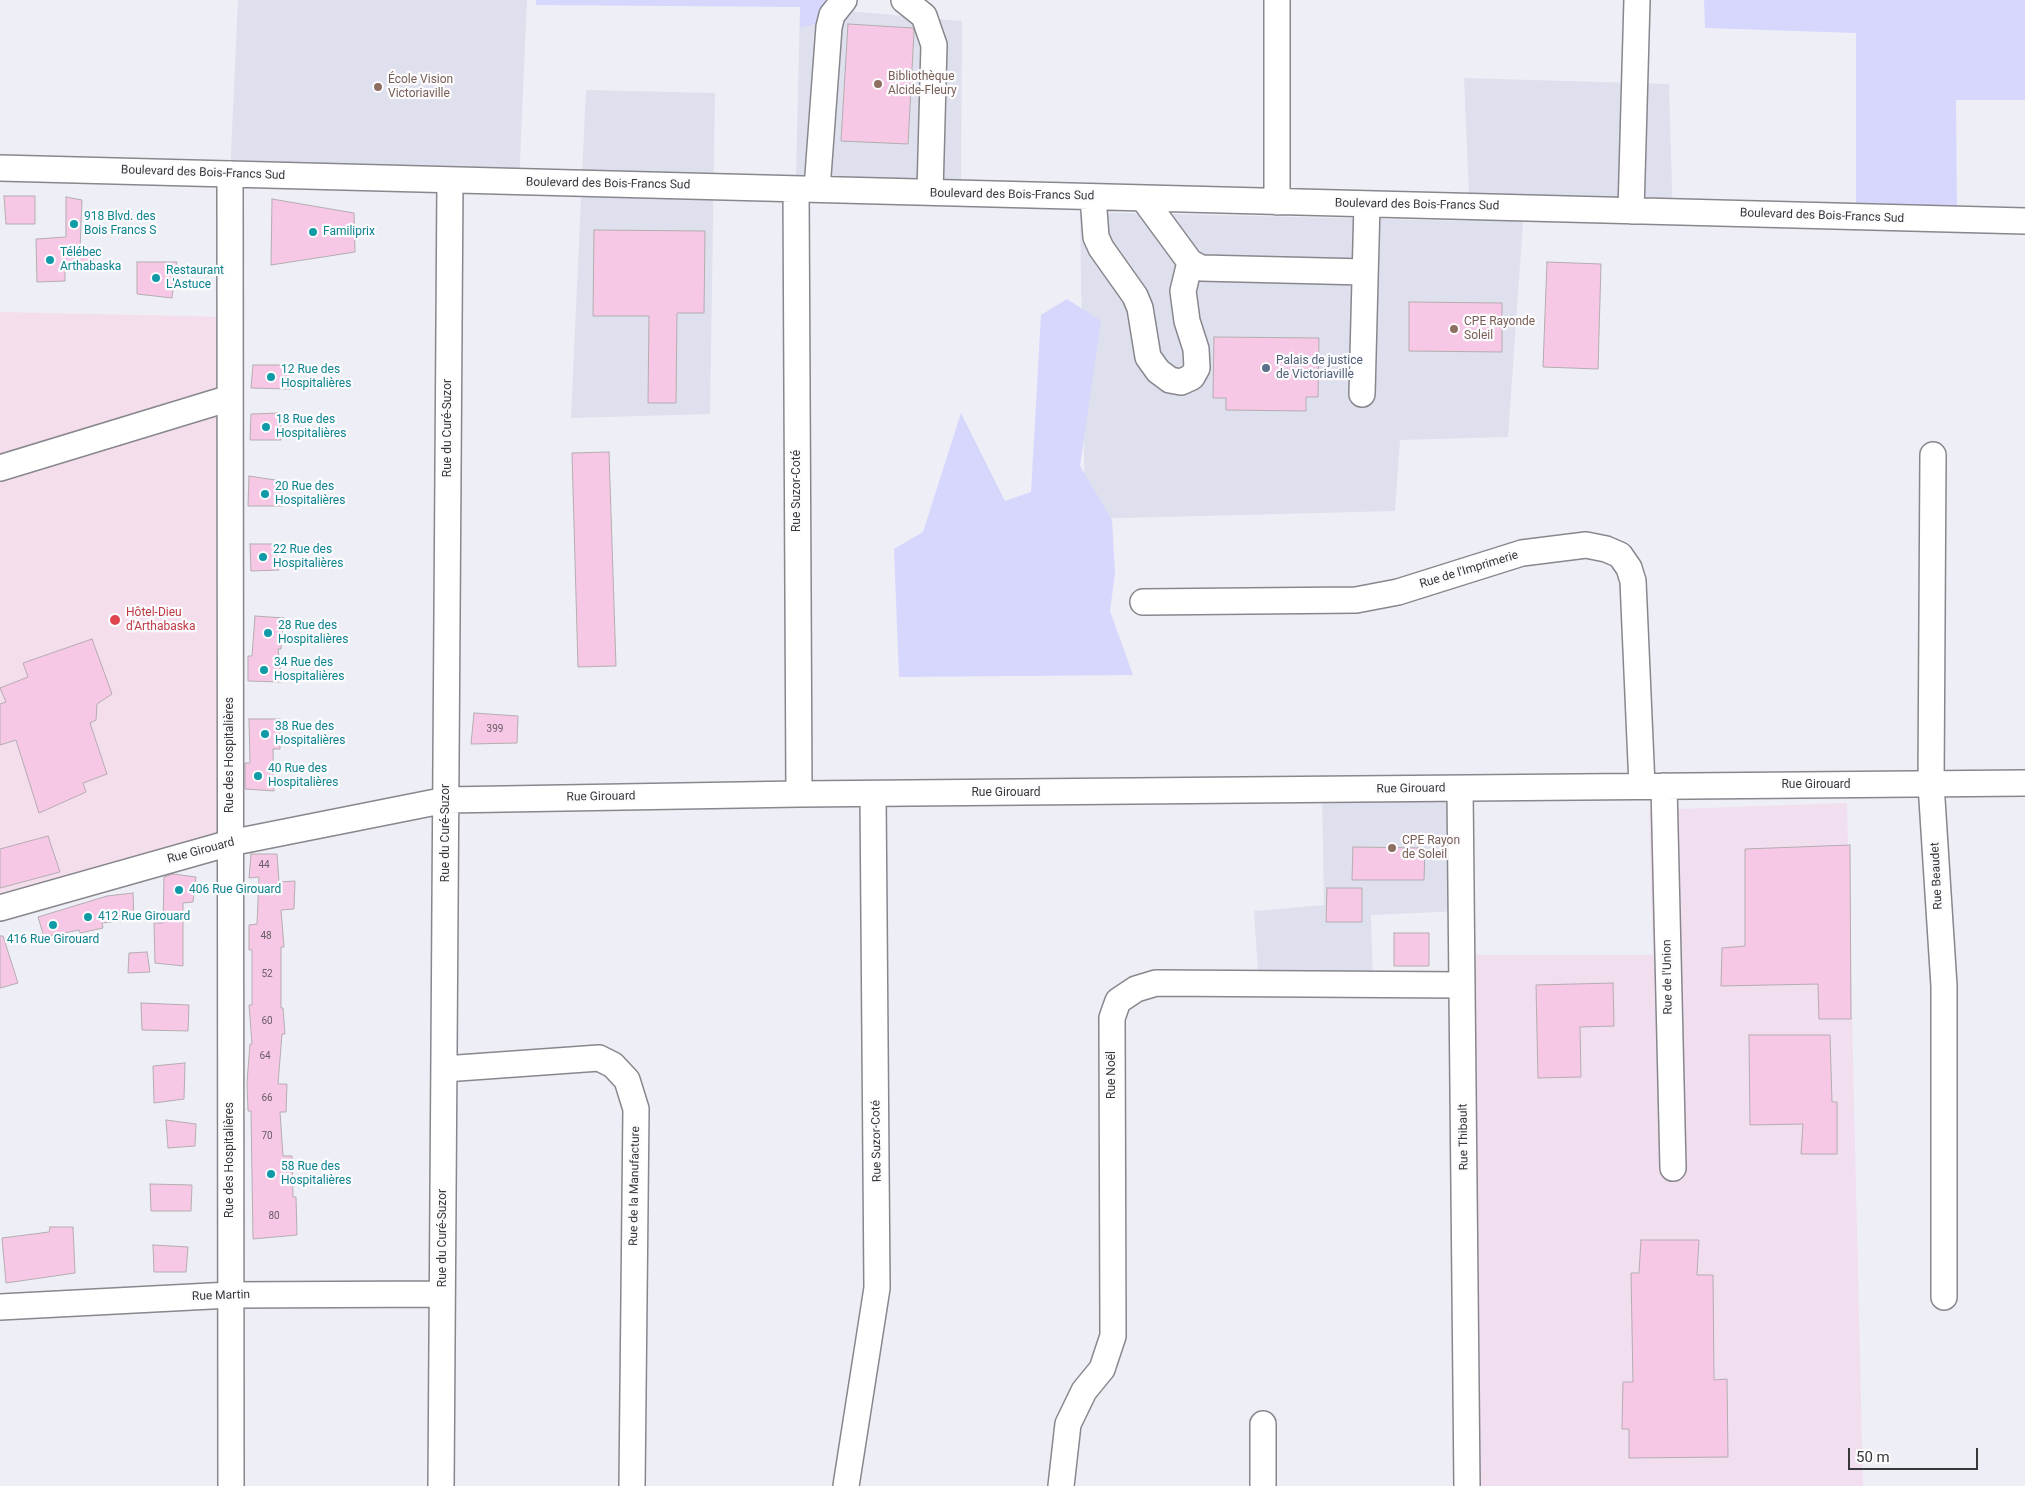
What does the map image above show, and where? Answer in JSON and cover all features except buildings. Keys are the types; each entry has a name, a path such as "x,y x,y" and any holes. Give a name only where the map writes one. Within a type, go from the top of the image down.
{"street":[{"name":"Rue Suzor-Coté","path":"799,794 807,189 829,27 832,14 844,0"},
{"path":"904,0 924,16 934,45 930,192"},
{"path":"1277,0 1277,202"},
{"path":"1631,211 1637,0"},
{"name":"Boulevard des Bois-Francs Sud","path":"0,168 2025,221"},
{"name":"Rue des Hospitalières","path":"230,174 231,1486"},
{"name":"Rue du Curé-Suzor","path":"441,1486 450,180"},
{"path":"1092,197 1096,237 1101,248 1134,296 1140,308 1148,357 1158,371 1170,380 1181,382 1192,377 1197,368 1196,349 1187,322 1183,291 1190,262"},
{"path":"1144,198 1190,262 1201,268 1365,272"},
{"path":"1362,394 1367,204"},
{"path":"0,468 230,398"},
{"name":"Rue Beaudet","path":"1933,455 1931,784 1944,986 1944,1297"},
{"name":"Rue de l'Imprimerie","path":"1143,602 1356,600 1398,592 1522,553 1586,546 1606,549 1620,555 1629,568 1634,581 1653,786"},
{"name":"Rue Girouard","path":"0,908 230,843 446,800 799,794 2025,783"},
{"name":"Rue de l'Union","path":"1653,786 1673,1168"},
{"name":"Rue Thibault","path":"1460,789 1467,1486"},
{"name":"Rue Suzor-Coté","path":"846,1486 877,1288 873,794"},
{"name":"Rue Noël","path":"1061,1486 1068,1424 1084,1391 1102,1369 1113,1336 1112,1018 1118,1001 1136,989 1156,983 1462,985"},
{"name":"Rue de la Manufacture","path":"444,1068 599,1058 613,1065 627,1080 636,1109 632,1486"},
{"name":"Rue Martin","path":"0,1307 230,1295 442,1294"},
{"path":"1263,1424 1263,1486"}],"shaded area":[{"name":"École Vision Victoriaville","path":"238,0 527,0 519,183 230,174"},
{"path":"536,0 833,0 815,24 800,28 800,7 536,5"},
{"path":"1704,0 2025,0 2025,100 1956,100 1957,216 1856,212 1856,33 1705,28"},
{"path":"800,7 962,21 961,183 796,175"},
{"path":"1464,78 1669,84 1673,223 1523,222 1508,437 1400,440 1395,511 1085,519 1080,212 1470,221"},
{"path":"586,90 715,93 710,414 571,418"},
{"path":"1067,299 1101,321 1080,466 1112,520 1115,573 1110,611 1133,675 899,677 894,549 923,532 961,413 1005,501 1031,492 1041,315"},
{"name":"Hôtel-Dieu d'Arthabaska","path":"0,312 230,317 230,843 0,908"},
{"name":"CPE Rayon de Soleil","path":"1460,789 1462,911 1371,915 1373,985 1259,988 1254,911 1324,905 1322,790"},
{"path":"1847,803 1863,1486 1467,1486 1462,955 1653,955 1649,810"}],"place":[{"name":"Bibliothèque Alcide-Fleury","path":"878,84"},
{"name":"École Vision Victoriaville","path":"378,87"},
{"name":"918 Blvd. des Bois Francs S","path":"74,224"},
{"name":"Familiprix","path":"313,232"},
{"name":"Télébec Arthabaska","path":"50,260"},
{"name":"Restaurant L'Astuce","path":"156,278"},
{"name":"CPE Rayonde Soleil","path":"1454,329"},
{"name":"Palais de justice de Victoriaville","path":"1266,368"},
{"name":"12 Rue des Hospitalières","path":"271,377"},
{"name":"18 Rue des Hospitalières","path":"266,427"},
{"name":"20 Rue des Hospitalières","path":"265,494"},
{"name":"22 Rue des Hospitalières","path":"263,557"},
{"name":"Hôtel-Dieu d'Arthabaska","path":"115,620"},
{"name":"28 Rue des Hospitalières","path":"268,633"},
{"name":"34 Rue des Hospitalières","path":"264,670"},
{"name":"38 Rue des Hospitalières","path":"265,734"},
{"name":"40 Rue des Hospitalières","path":"258,776"},
{"name":"CPE Rayon de Soleil","path":"1392,848"},
{"name":"406 Rue Girouard","path":"179,890"},
{"name":"412 Rue Girouard","path":"88,917"},
{"name":"416 Rue Girouard","path":"53,925"},
{"name":"58 Rue des Hospitalières","path":"271,1174"}]}
